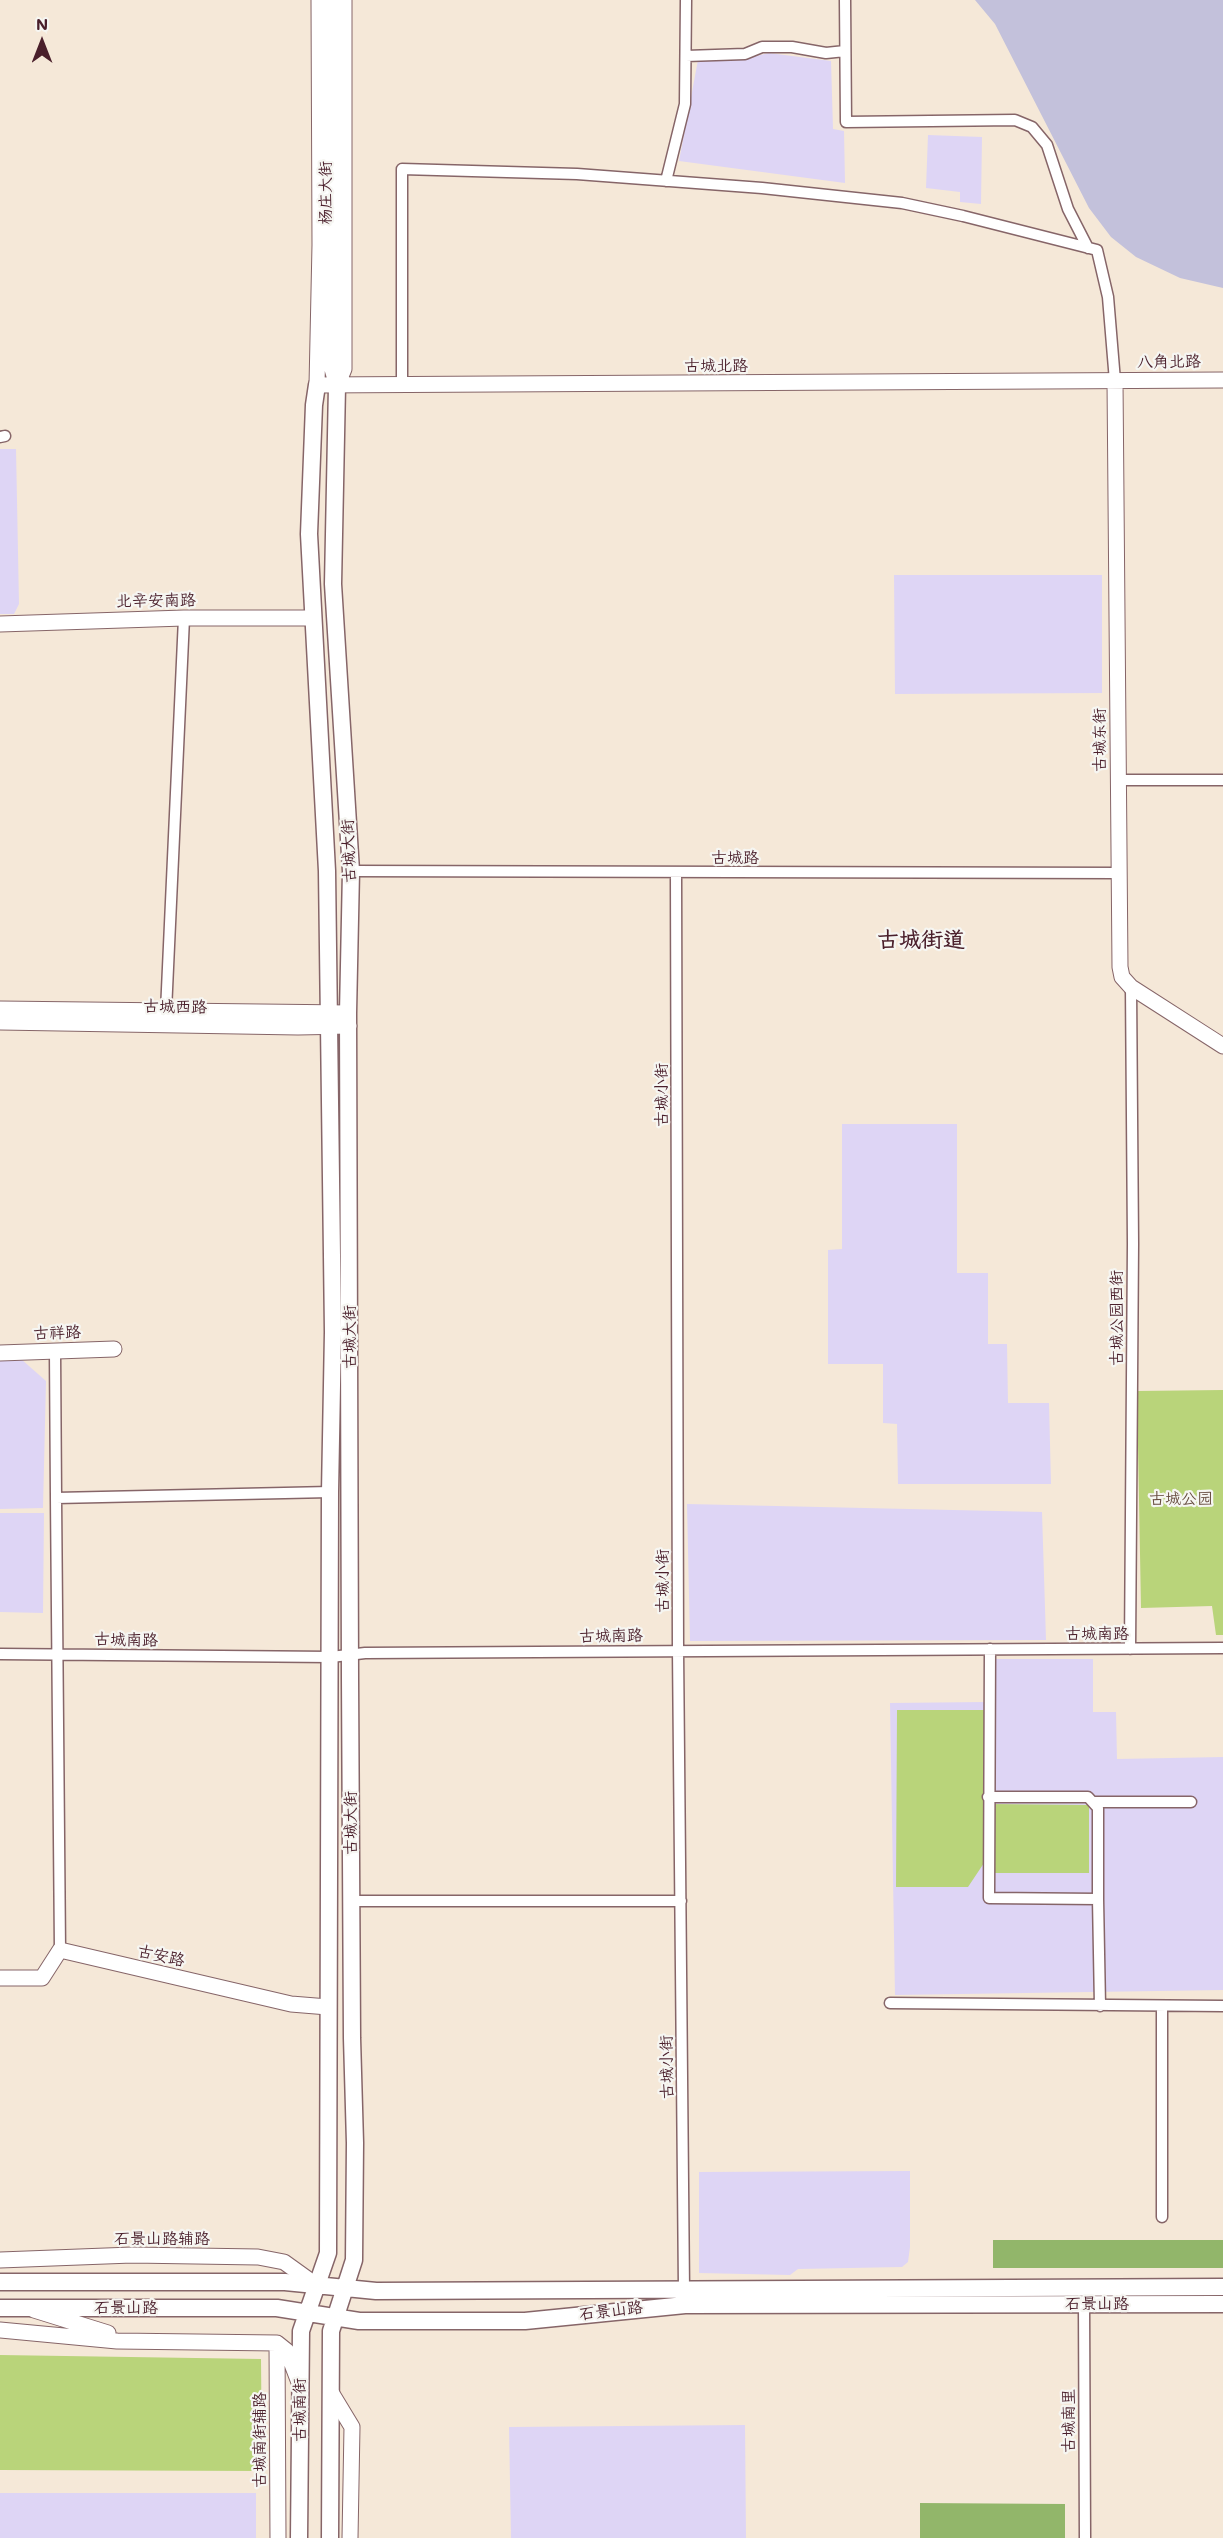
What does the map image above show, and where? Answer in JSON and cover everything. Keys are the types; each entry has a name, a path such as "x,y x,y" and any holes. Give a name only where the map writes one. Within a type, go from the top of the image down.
{"main road":[{"name":"古城大街","path":"316,2285 328,2253 330,1492 333,1323 327,872 309,534 314,405 317,385"},
{"name":"古城大街","path":"337,386 333,584 351,871 348,1019 350,1656 355,2143 354,2260 345,2287"},
{"name":"石景山路","path":"0,2282 285,2282 376,2290 1223,2287"},
{"name":"古城南街","path":"299,2538 301,2331 316,2285"},
{"name":"古城南街","path":"330,2538 332,2394 330,2331 345,2287"},
{"name":"石景山路","path":"0,2308 277,2308 359,2321 525,2321 685,2305 1223,2304"}],"street":[{"name":"杨庄大街","path":"317,385 320,245 319,0"},
{"path":"333,0 332,369 337,386"},
{"name":"杨庄大街","path":"337,386 344,369 344,0"},
{"path":"666,181 685,104 686,0"},
{"path":"845,0 846,122 1015,120 1032,127 1047,145 1068,209 1088,248"},
{"path":"686,56 745,54 762,47 792,47 826,52 845,51"},
{"path":"402,385 402,170 578,174 762,188 902,203 1097,250 1108,297 1115,381"},
{"name":"八角北路","path":"1115,381 1223,380"},
{"name":"古城北路","path":"317,385 1115,381"},
{"name":"古城东街","path":"1115,381 1120,967 1122,976 1131,987"},
{"path":"166,1011 184,618"},
{"name":"北辛安南路","path":"0,624 184,618 312,618"},
{"path":"1118,780 1223,780"},
{"name":"古城路","path":"351,871 1119,873"},
{"name":"古城小街","path":"676,873 678,1650 684,2289"},
{"path":"1131,987 1223,1046"},
{"name":"古城公园西街","path":"1130,1649 1133,1256 1131,987"},
{"name":"古城西路","path":"0,1009 166,1011 328,1020"},
{"name":"古城西路","path":"0,1022 348,1019"},
{"name":"古祥路","path":"0,1353 114,1349"},
{"path":"0,1978 42,1978 60,1950 55,1352"},
{"path":"56,1498 330,1492"},
{"name":"古城南路","path":"0,1654 331,1658 365,1653 1223,1648"},
{"path":"990,1649 989,1898 1098,1899"},
{"path":"988,1797 1089,1797 1098,1808 1100,2006"},
{"path":"1093,1802 1191,1802"},
{"path":"351,1901 681,1901"},
{"name":"古安路","path":"60,1950 291,2004 328,2007"},
{"path":"890,2003 1223,2006"},
{"path":"1162,2007 1162,2217"},
{"name":"石景山路辅路","path":"0,2260 132,2255 258,2257 285,2262 316,2285"},
{"name":"古城南里","path":"1084,2304 1085,2538"},
{"path":"28,2309 105,2332 151,2340"},
{"path":"0,2330 117,2341 277,2343 287,2351 301,2387"},
{"name":"古城南街辅路","path":"277,2343 278,2538"},
{"path":"332,2394 352,2427 350,2538"}],"shaded area":[{"path":"975,0 1223,0 1223,288 1180,278 1136,257 1111,237 1089,208 995,24"},
{"path":"769,53 831,61 833,129 844,131 845,183 679,161 698,60 747,58"},
{"path":"928,135 982,137 981,204 960,202 960,192 926,188"},
{"path":"0,449 16,449 19,604 14,614 0,614"},
{"path":"894,575 1102,575 1102,693 895,694"},
{"path":"842,1124 957,1124 957,1273 988,1273 988,1344 1007,1344 1008,1403 1049,1403 1051,1484 898,1484 897,1424 883,1423 883,1364 828,1364 828,1250 842,1249"},
{"path":"21,1359 46,1381 43,1508 0,1509 0,1360"},
{"path":"687,1504 1042,1512 1046,1640 690,1641"},
{"path":"0,1513 44,1513 43,1613 0,1612"},
{"path":"985,1659 1093,1659 1093,1712 1116,1712 1117,1759 1223,1757 1223,1990 895,1995 890,1703 985,1702"},
{"path":"910,2171 910,2247 908,2262 902,2267 798,2269 790,2275 699,2273 699,2172"},
{"path":"745,2425 746,2538 511,2538 509,2427"},
{"path":"0,2493 256,2493 256,2538 0,2538"}],"green space":[{"name":"古城公园","path":"1223,1390 1223,1635 1216,1635 1212,1606 1141,1608 1137,1391"},
{"path":"897,1710 985,1710 984,1863 968,1887 896,1887"},
{"path":"992,1804 1089,1805 1089,1873 992,1873"},
{"path":"993,2240 1223,2240 1223,2268 993,2268"},
{"path":"0,2355 261,2359 262,2471 0,2470"},
{"path":"920,2503 1065,2504 1065,2538 920,2538"}],"district":[{"name":"古城街道","path":"921,940"}]}
